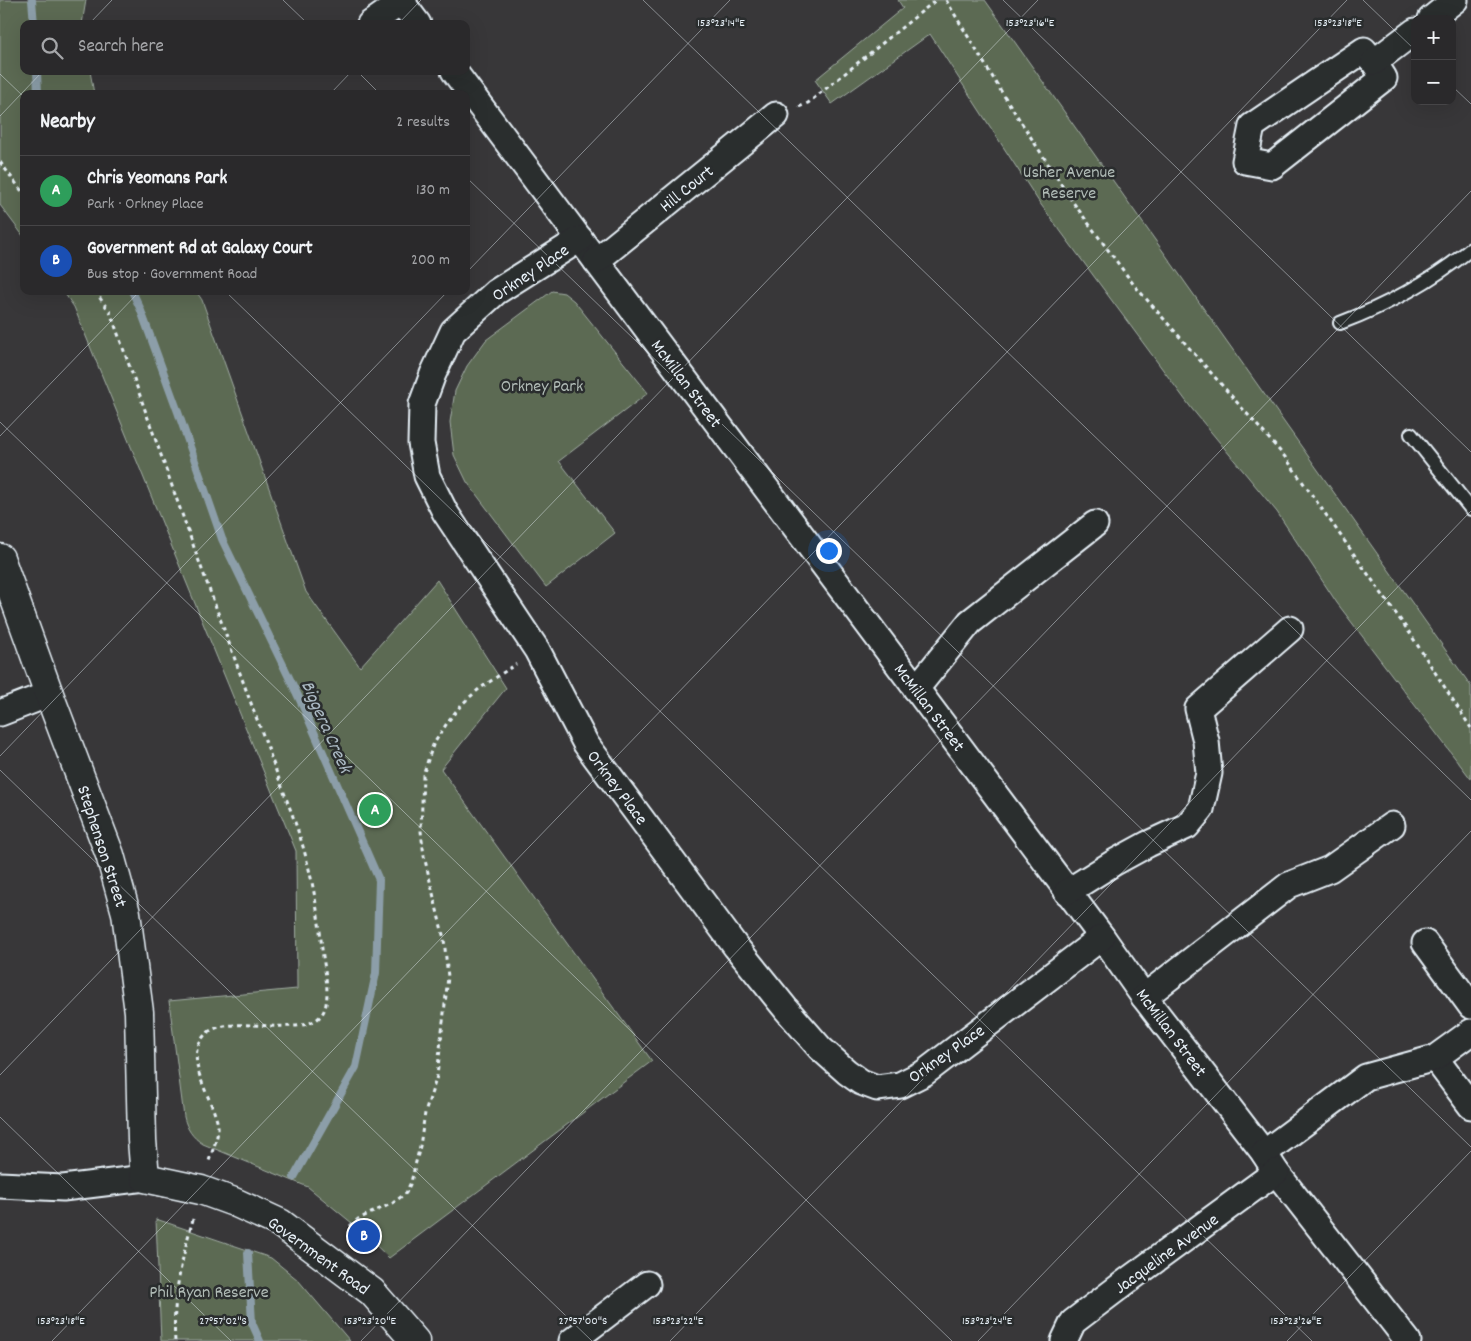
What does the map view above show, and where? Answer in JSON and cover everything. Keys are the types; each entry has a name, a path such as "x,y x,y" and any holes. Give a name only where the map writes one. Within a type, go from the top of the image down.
{"street":[{"path":"1435,15 1455,0"},
{"path":"376,20 402,1 415,20"},
{"path":"1374,62 1411,34"},
{"path":"1364,50 1374,62 1384,78 1272,166 1245,161 1252,126 1364,50"},
{"name":"McMillan Street","path":"457,75 468,90"},
{"name":"McMillan Street","path":"470,92 1102,937 1144,997 1408,1341"},
{"name":"Hill Court","path":"596,261 776,115"},
{"name":"Orkney Place","path":"580,239 496,292 453,331 433,374 422,404 420,443 427,476 445,512 537,650 586,744 730,939 820,1048 861,1082 877,1088 900,1085 924,1073 1102,937"},
{"path":"916,689 970,622 1095,524"},
{"name":"Stephenson Street","path":"0,558 110,855 126,913 139,1012 142,1140 145,1178"},
{"path":"1067,892 1115,862 1187,826 1201,809 1208,773 1206,741 1198,709 1290,629"},
{"path":"0,713 49,694"},
{"path":"1144,997 1289,885 1330,869 1392,825"},
{"path":"1425,943 1471,1006"},
{"path":"1471,1032 1435,1058 1471,1106"},
{"name":"Jacqueline Avenue","path":"1064,1341 1073,1322 1131,1278 1270,1162 1366,1077 1435,1058"},
{"name":"Government Road","path":"0,1186 63,1188 145,1178 201,1190 234,1202 280,1222 331,1260 372,1292 415,1341"},
{"path":"572,1341 647,1284"}],"lane":[{"path":"1340,323 1398,298 1442,271 1471,250"},
{"path":"1411,434 1471,508"}],"path":[{"path":"776,115 808,103 936,0"},
{"path":"946,0 1072,200 1134,285 1286,457 1409,632 1471,728"},
{"path":"0,162 20,189"},
{"path":"98,295 110,312 299,833 311,876 326,988 326,1006 320,1017 308,1024 296,1026 226,1026 214,1029 204,1035 198,1046 197,1069 215,1110 218,1129 185,1247 177,1288 174,1321 175,1341"},
{"path":"331,1260 357,1234 349,1227 358,1219 393,1203 406,1193 412,1182 420,1146 424,1113 437,1076 448,977 444,939 424,856 421,831 422,775 433,746 449,720 462,704 479,689 537,650"}],"green space":[{"path":"0,0 86,0 83,20 20,20 20,75 91,75 93,90 20,90 20,232 0,205"},
{"name":"Usher Avenue Reserve","path":"898,0 985,0 1471,686 1471,779 1337,603 1277,512 1192,409 1039,202 930,34 832,104 815,80 903,8"},
{"name":"Orkney Park","path":"552,291 564,293 574,301 648,393 559,461 615,533 546,587 467,482 454,455 450,422 455,391 467,366 486,340"},
{"path":"66,295 199,295 306,592 360,667 437,580 506,688 441,769 652,1061 389,1258 358,1228 308,1187 203,1144 193,1136 185,1121 169,1001 297,989 296,851 74,307"},
{"name":"Phil Ryan Reserve","path":"156,1219 271,1258 298,1280 350,1341 161,1341"}],"waterway":[{"name":"Biggera Creek","path":"32,0 34,20"},
{"name":"Biggera Creek","path":"37,75 38,90"},
{"name":"Biggera Creek","path":"134,295 178,412 222,539 300,700 379,880 376,973 356,1067 294,1177"},
{"name":"Biggera Creek","path":"248,1253 252,1323 260,1341"}],"place":[{"name":"Chris Yeomans Park","path":"375,810"},
{"name":"Government Rd at Galaxy Court","path":"364,1236"}]}
